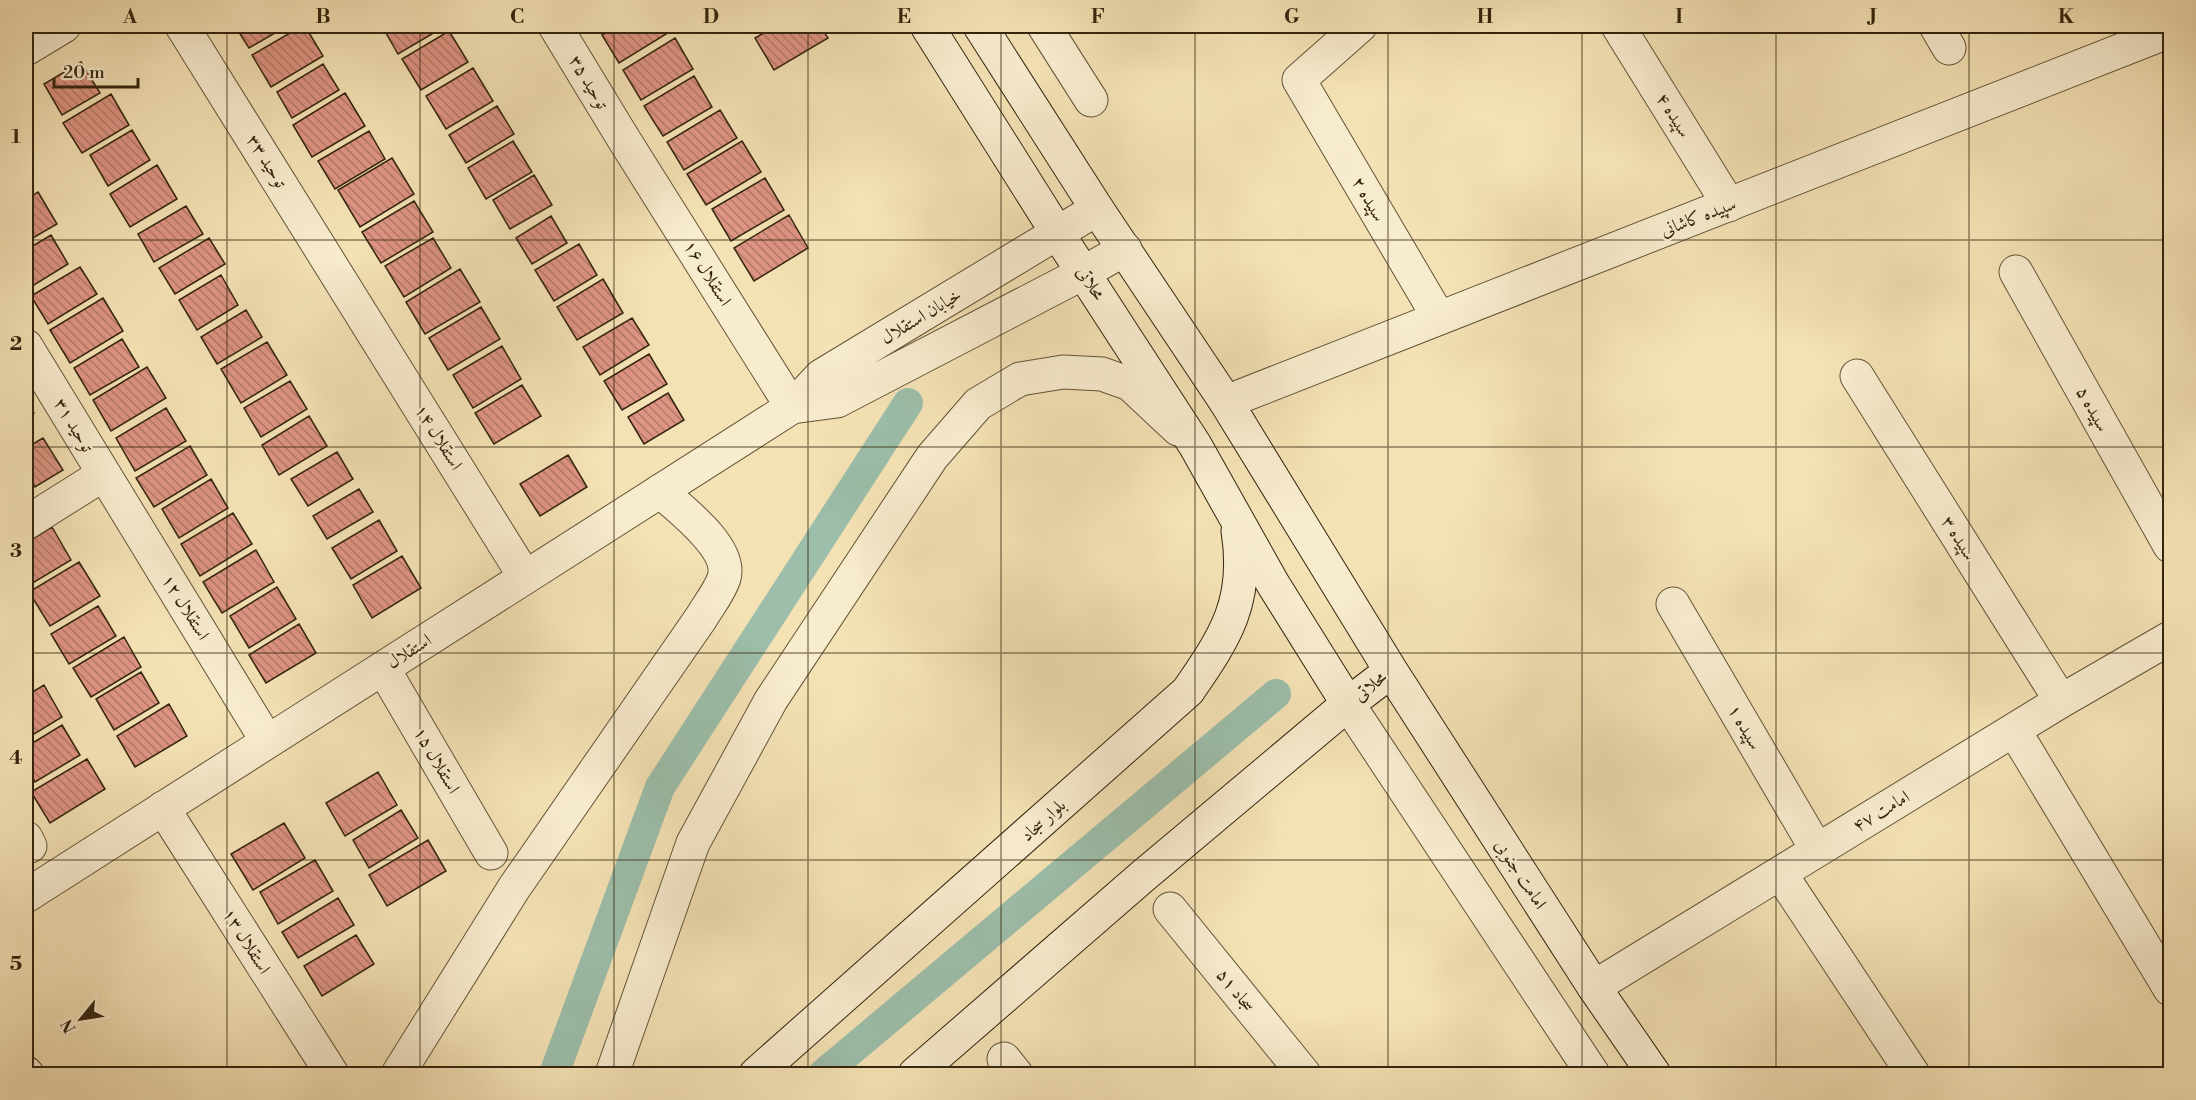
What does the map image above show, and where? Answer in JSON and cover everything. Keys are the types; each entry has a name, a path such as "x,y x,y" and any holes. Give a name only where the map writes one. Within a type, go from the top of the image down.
{"street":[{"path":"26,49 64,26"},
{"name":"توحید ۳۳","path":"182,26 352,297"},
{"name":"توحید ۳۵","path":"555,26 623,138"},
{"name":"محلاتی","path":"927,26 1195,445 1273,584 1348,704 1391,671 1226,402 1097,209 980,26"},
{"path":"1044,26 1091,100"},
{"name":"سپیده ۲","path":"1360,26 1299,80 1439,318"},
{"name":"سپیده ۴","path":"1618,26 1729,205"},
{"name":"سپیده کاشانی","path":"1226,402 2170,31"},
{"name":"استقلال ۱۶","path":"623,138 792,407"},
{"name":"خیابان استقلال","path":"792,407 821,376 1097,209"},
{"path":"792,407 837,401 1125,249"},
{"name":"سپیده ۵","path":"2016,272 2170,546"},
{"name":"استقلال ۱۴","path":"352,297 525,577"},
{"name":"توحید ۳۱","path":"26,346 104,474"},
{"path":"612,1074 693,843 771,700 932,457 978,404 1020,379 1063,372 1102,374 1130,384 1195,445"},
{"name":"سپیده ۳","path":"1857,376 2061,701"},
{"name":"استقلال","path":"26,896 792,407"},
{"path":"26,523 104,474"},
{"name":"استقلال ۱۲","path":"104,474 267,741"},
{"path":"398,1074 514,888 701,618 724,577 724,559 708,536 660,491"},
{"name":"بلوار سجاد","path":"756,1074 1188,691 1214,653 1231,622 1241,581 1242,555 1236,517"},
{"name":"سپیده ۱","path":"1673,604 1817,850"},
{"name":"امامت ۴۷","path":"1594,987 2061,701 2170,638"},
{"name":"استقلال ۱۵","path":"383,668 491,853"},
{"name":"امامت جنوبی","path":"1391,671 1650,1073"},
{"path":"915,1074 1143,876 1348,704 1593,1074"},
{"path":"2014,730 2170,989"},
{"name":"استقلال ۱۳","path":"163,808 332,1074"},
{"path":"1780,873 1913,1074"},
{"name":"سجاد ۵۱","path":"1170,909 1303,1073"}],"building":[{"path":"235,26 287,26 249,48"},
{"path":"305,26 323,56 271,87 252,55"},
{"path":"382,26 440,26 442,28 398,54"},
{"path":"618,26 668,26 671,31 619,63 602,35"},
{"path":"776,26 820,26 828,38 774,70 755,38"},
{"path":"449,31 468,62 421,90 402,59"},
{"path":"675,38 693,69 641,100 623,70"},
{"path":"81,62 100,93 62,115 44,84"},
{"path":"323,64 339,90 292,118 277,92"},
{"path":"473,68 493,101 446,129 426,96"},
{"path":"694,76 712,107 663,136 644,106"},
{"path":"345,93 365,126 312,157 293,125"},
{"path":"111,94 129,125 82,153 63,123"},
{"path":"497,106 514,134 466,163 449,135"},
{"path":"720,110 737,138 684,170 667,142"},
{"path":"132,130 150,160 108,186 90,155"},
{"path":"369,131 385,159 335,189 318,161"},
{"path":"513,141 532,172 486,199 468,168"},
{"path":"742,141 761,172 706,205 687,174"},
{"path":"392,158 414,194 360,227 338,190"},
{"path":"157,165 177,199 130,227 110,194"},
{"path":"534,175 552,205 510,229 493,200"},
{"path":"765,178 784,210 731,241 712,209"},
{"path":"38,192 57,224 26,242 26,200"},
{"path":"414,201 433,232 381,263 362,232"},
{"path":"186,206 203,234 154,262 138,234"},
{"path":"789,215 808,248 754,281 734,248"},
{"path":"551,216 567,243 532,264 516,238"},
{"path":"51,235 68,264 26,290 26,250"},
{"path":"209,238 225,264 175,294 159,268"},
{"path":"433,238 451,268 404,297 385,266"},
{"path":"579,244 597,275 554,301 535,270"},
{"path":"80,267 97,294 48,324 31,296"},
{"path":"460,269 480,302 425,334 406,302"},
{"path":"221,275 238,305 197,330 179,300"},
{"path":"603,279 623,313 577,340 557,307"},
{"path":"103,298 123,331 70,363 50,330"},
{"path":"481,307 500,339 448,370 429,338"},
{"path":"246,310 262,337 217,364 201,337"},
{"path":"632,318 649,345 600,375 583,347"},
{"path":"122,339 139,367 90,395 74,368"},
{"path":"267,342 287,375 241,403 221,369"},
{"path":"502,346 521,379 473,408 453,375"},
{"path":"649,354 667,384 622,410 604,381"},
{"path":"147,367 166,398 111,431 93,400"},
{"path":"290,381 307,409 261,437 244,408"},
{"path":"522,385 541,416 494,444 475,413"},
{"path":"668,393 684,420 644,444 628,417"},
{"path":"26,399 34,413 26,418"},
{"path":"166,408 186,441 135,471 116,438"},
{"path":"309,416 327,446 279,475 262,445"},
{"path":"43,438 63,470 35,487 26,471 26,448"},
{"path":"190,446 207,475 154,507 136,478"},
{"path":"337,452 353,479 308,506 291,479"},
{"path":"568,455 587,487 540,516 520,484"},
{"path":"211,479 228,508 179,538 162,509"},
{"path":"359,489 373,512 327,539 313,516"},
{"path":"233,513 252,544 200,576 181,544"},
{"path":"379,520 397,551 351,579 332,548"},
{"path":"52,527 71,560 26,587 26,543"},
{"path":"256,550 274,582 222,613 203,582"},
{"path":"402,556 421,588 372,618 353,585"},
{"path":"79,562 100,596 50,626 29,592"},
{"path":"277,587 296,619 249,648 230,616"},
{"path":"98,606 116,636 69,664 51,634"},
{"path":"299,624 316,653 266,683 249,655"},
{"path":"124,637 141,667 91,697 73,668"},
{"path":"141,672 159,703 114,730 96,699"},
{"path":"44,685 62,717 26,739 26,696"},
{"path":"169,704 187,736 135,767 117,736"},
{"path":"62,725 80,755 35,782 26,767 26,747"},
{"path":"87,759 105,789 50,823 31,792"},
{"path":"378,772 397,805 345,836 326,803"},
{"path":"401,810 418,838 369,868 353,840"},
{"path":"284,823 305,858 253,890 231,854"},
{"path":"428,840 446,871 387,906 369,875"},
{"path":"315,860 333,891 278,924 260,892"},
{"path":"338,898 354,925 298,958 282,932"},
{"path":"356,935 374,964 322,996 304,966"}],"waterway":[{"path":"554,1074 660,787 908,403"},
{"path":"823,1074 1276,694"}]}
